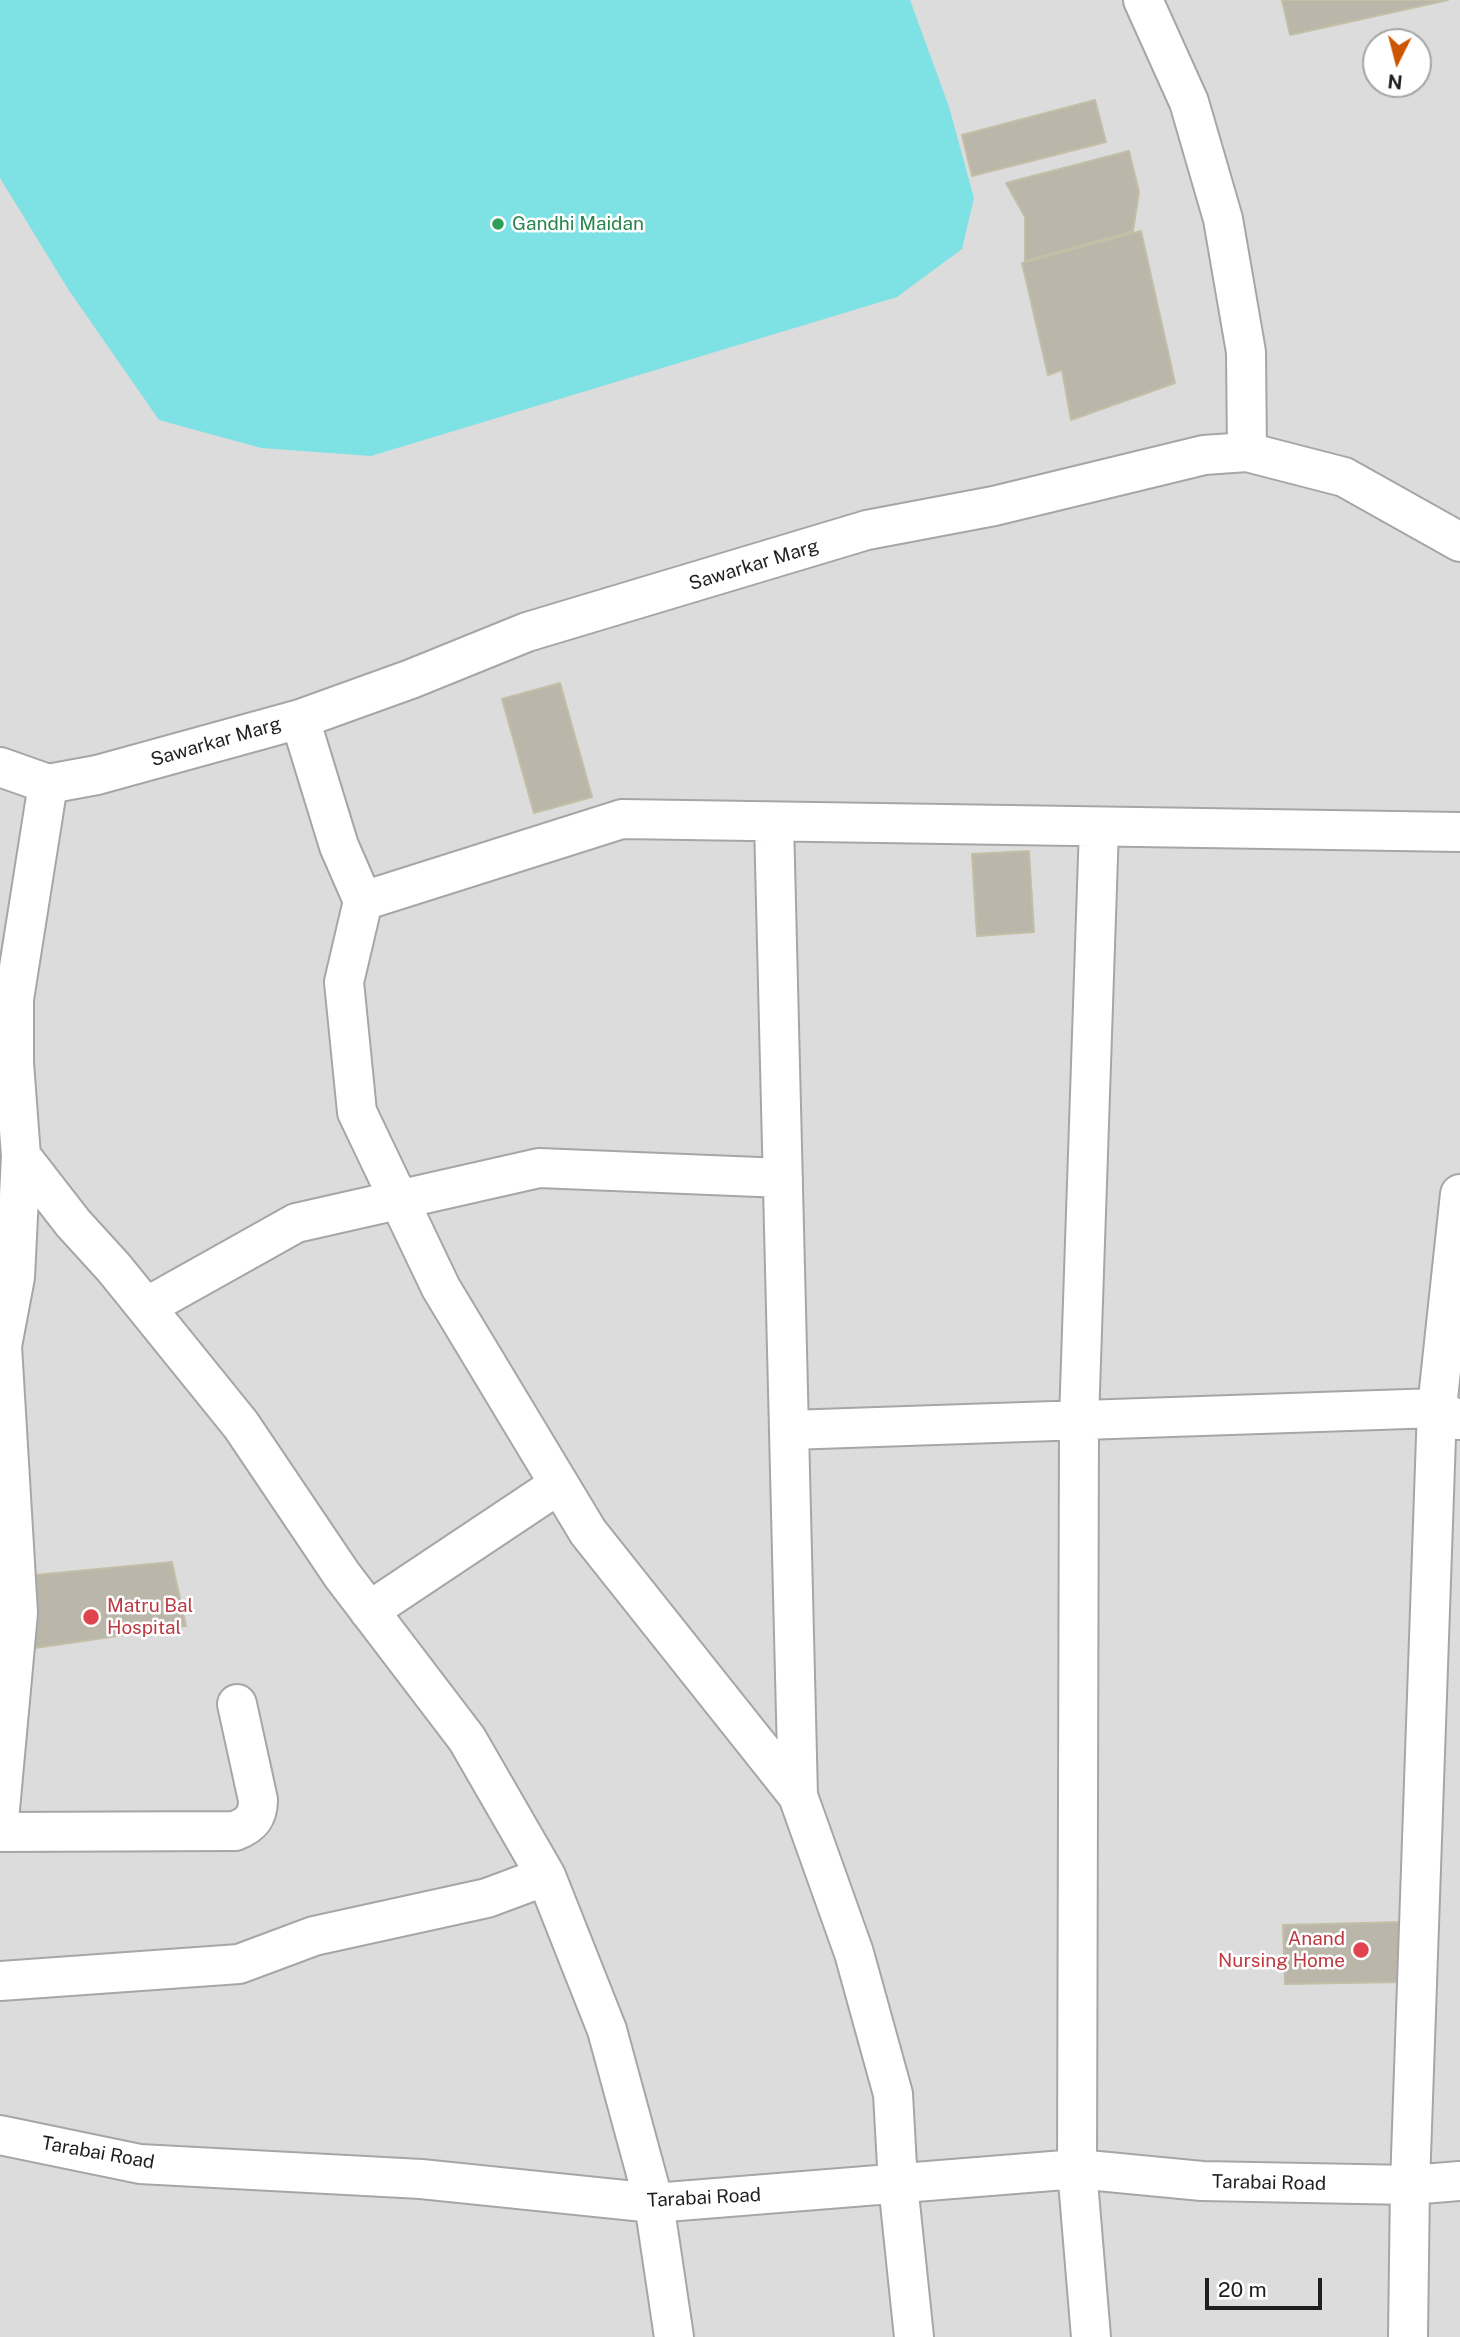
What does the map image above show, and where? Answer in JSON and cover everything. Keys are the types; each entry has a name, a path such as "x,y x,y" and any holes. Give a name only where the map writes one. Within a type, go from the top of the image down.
{"street":[{"path":"1143,0 1189,102 1223,219 1246,352 1247,452"},
{"name":"Sawarkar Marg","path":"48,784 108,772 300,719 411,679 527,632 867,530 994,506 1204,455 1247,452 1344,477 1460,542"},
{"path":"300,719 339,846 363,901 344,982 357,1112 441,1288 588,1532 798,1796"},
{"path":"0,767 48,784 14,999 14,1063 8,1112 21,1156 15,1277 1,1346 9,1613 0,1809"},
{"path":"363,901 622,819 1460,832"},
{"path":"774,822 798,1796 854,1953 893,2094 898,2184 914,2337"},
{"path":"1091,2337 1077,2169 1079,1420 1099,827"},
{"path":"21,1156 73,1223 146,1307 241,1425 342,1575 467,1739 547,1876 607,2030 654,2203 674,2337"},
{"path":"146,1307 296,1223 539,1168 783,1178"},
{"path":"1408,2337 1410,2185 1460,1194"},
{"path":"789,1430 1079,1420 1449,1415"},
{"path":"369,1611 558,1485"},
{"path":"0,1832 235,1831 245,1828 254,1820 258,1800 237,1704"},
{"path":"0,1981 239,1964 314,1936 487,1898 547,1876"},
{"name":"Tarabai Road","path":"0,2134 140,2164 421,2179 654,2203 1077,2169 1202,2181 1410,2185 1460,2181"}],"shaded area":[{"path":"0,0 1460,0 1460,2337 0,2337"},
{"name":"Gandhi Maidan","path":"0,0 910,0 949,107 974,198 962,249 897,297 371,456 261,448 159,420 68,289 0,178"}],"building":[{"path":"1282,0 1448,0 1290,35"},
{"path":"1095,100 1106,142 972,176 962,135"},
{"path":"1129,151 1139,192 1133,231 1025,261 1025,217 1006,183"},
{"path":"1141,231 1175,383 1071,420 1062,370 1048,375 1022,263"},
{"path":"560,683 592,797 534,813 502,699"},
{"path":"1029,851 1034,932 977,936 972,854"},
{"path":"172,1562 186,1626 35,1648 35,1575"},
{"path":"1401,1922 1403,1982 1285,1984 1283,1925"}],"place":[{"name":"Gandhi Maidan","path":"498,224"},
{"name":"Matru Bal Hospital","path":"91,1617"},
{"name":"Anand Nursing Home","path":"1361,1950"}]}
